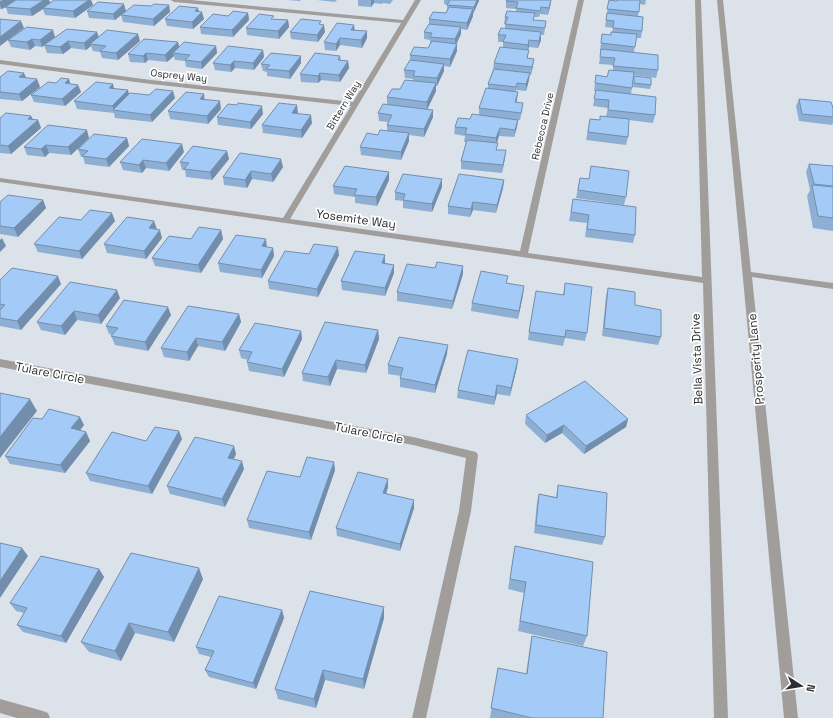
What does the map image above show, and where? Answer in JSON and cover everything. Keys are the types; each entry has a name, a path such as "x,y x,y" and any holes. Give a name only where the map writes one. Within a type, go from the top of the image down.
{"street":[{"path":"174,0 404,22"},
{"path":"227,5 232,0"},
{"name":"Bittern Way","path":"285,221 418,0"},
{"name":"Rebecca Drive","path":"523,256 581,0"},
{"name":"Bella Vista Drive","path":"698,0 721,718"},
{"name":"Prosperity Lane","path":"720,0 791,718"},
{"name":"Osprey Way","path":"0,62 151,82 355,104"},
{"name":"Yosemite Way","path":"0,180 523,256 708,281"},
{"path":"748,274 833,286"},
{"name":"Tulare Circle","path":"0,363 472,454 465,510 419,718"},
{"path":"0,706 43,718"}],"building":[{"path":"16,0 44,0 30,9 5,7"},
{"path":"54,0 89,0 73,11 43,8"},
{"path":"450,0 477,0 474,7 447,5"},
{"path":"551,0 549,8 541,7 540,11 516,8 518,2 506,1"},
{"path":"609,0 640,0 639,12 607,9"},
{"path":"98,2 124,4 113,14 87,11"},
{"path":"154,4 169,5 153,19 121,15 134,5 151,6"},
{"path":"179,6 198,8 195,11 202,12 192,22 165,19"},
{"path":"449,7 473,9 467,23 429,19 433,12 446,13"},
{"path":"233,11 248,13 232,30 200,27 213,14 228,16"},
{"path":"507,11 535,13 533,20 546,21 545,28 505,24 508,17 505,17"},
{"path":"607,13 643,17 642,31 613,28 614,21 606,20"},
{"path":"259,14 274,16 271,19 288,20 278,31 246,28"},
{"path":"0,19 21,21 0,37"},
{"path":"301,19 321,21 319,24 324,25 317,35 290,32"},
{"path":"337,23 354,25 351,30 367,31 361,40 340,38 336,44 324,42"},
{"path":"429,24 461,27 455,39 430,37 432,33 424,32"},
{"path":"27,27 53,30 40,40 32,39 27,42 8,40"},
{"path":"501,28 541,32 539,41 529,40 528,45 503,42 506,35 498,35"},
{"path":"67,29 97,32 84,43 68,41 60,47 44,45"},
{"path":"107,30 138,34 116,53 100,51 106,46 90,44"},
{"path":"611,32 637,34 635,47 601,43 602,34 611,35"},
{"path":"144,39 178,42 165,55 146,53 143,56 128,54"},
{"path":"432,41 457,44 450,59 410,55 414,47 428,48"},
{"path":"184,42 216,46 201,62 185,60 190,55 173,53"},
{"path":"228,46 263,50 253,63 234,61 230,65 213,63"},
{"path":"500,47 529,50 527,58 534,59 532,67 494,63"},
{"path":"601,49 658,55 658,70 613,66 615,58 600,57"},
{"path":"271,53 301,56 289,71 266,69 270,65 261,64"},
{"path":"315,53 340,56 338,60 348,61 339,75 320,73 318,76 300,74"},
{"path":"410,60 444,64 437,78 413,76 415,71 404,70"},
{"path":"494,69 530,73 526,84 517,83 516,87 488,84"},
{"path":"609,70 634,72 632,88 595,83 596,75 607,77"},
{"path":"8,71 24,73 19,77 37,79 19,94 0,92 0,77"},
{"path":"634,76 651,78 651,85 634,83"},
{"path":"61,78 69,79 65,83 78,85 62,99 31,95 48,82 56,83"},
{"path":"405,80 436,83 427,102 387,97 392,89 400,89"},
{"path":"96,82 113,84 109,88 128,90 112,106 74,101"},
{"path":"486,88 518,92 515,102 523,103 521,113 479,108"},
{"path":"156,89 173,91 150,115 113,110 130,93 149,95"},
{"path":"596,90 656,97 655,115 608,110 609,100 594,99"},
{"path":"186,92 204,94 200,99 220,101 207,116 168,111"},
{"path":"799,99 831,102 833,117 802,114"},
{"path":"238,103 262,106 250,122 217,117 228,104 237,105"},
{"path":"279,103 297,105 292,113 311,115 301,130 262,125"},
{"path":"383,104 433,110 424,129 387,125 392,115 378,113"},
{"path":"6,113 31,116 28,119 38,120 8,146 0,145 0,118"},
{"path":"472,114 518,120 515,130 500,128 496,138 465,134 467,128 455,127 458,118 470,119"},
{"path":"600,116 629,119 628,137 588,132 590,119 600,120"},
{"path":"48,125 87,130 68,147 46,145 41,149 24,147"},
{"path":"380,130 409,133 401,152 360,147 367,133 378,135"},
{"path":"94,134 127,138 106,159 82,156 88,151 78,149"},
{"path":"142,139 182,144 166,163 143,160 139,165 120,162"},
{"path":"467,140 498,143 496,150 506,150 503,165 461,161"},
{"path":"193,146 227,151 210,172 184,169 189,163 180,162"},
{"path":"240,153 281,159 271,174 251,171 245,180 223,177"},
{"path":"809,164 833,166 833,186 814,184"},
{"path":"345,166 389,172 376,197 354,195 357,189 333,186"},
{"path":"591,166 629,171 626,197 578,190 580,178 589,179"},
{"path":"403,174 442,179 432,204 403,200 405,194 395,192"},
{"path":"459,174 504,180 497,205 473,202 471,209 448,206"},
{"path":"812,185 833,187 833,218 818,216"},
{"path":"8,195 43,200 14,228 0,226 0,202"},
{"path":"573,199 636,207 635,235 587,229 589,215 571,212"},
{"path":"90,210 112,213 79,251 34,244 59,217 81,220"},
{"path":"127,217 154,221 149,228 160,230 144,251 104,244"},
{"path":"199,227 221,230 198,265 152,258 169,236 191,239"},
{"path":"236,235 266,239 262,246 273,248 261,270 218,263"},
{"path":"314,244 338,247 317,289 268,281 285,251 309,254"},
{"path":"355,251 385,255 382,263 394,265 385,288 341,281"},
{"path":"437,262 463,266 453,301 397,292 407,264 435,268"},
{"path":"12,268 58,276 17,321 0,318 0,310 5,305 0,304 0,280"},
{"path":"481,271 508,276 506,283 524,286 519,311 472,303"},
{"path":"70,282 117,290 98,315 74,311 61,326 37,322"},
{"path":"565,283 592,287 587,333 566,330 565,337 529,332 536,291 564,295"},
{"path":"608,288 635,292 635,305 661,310 661,337 604,328"},
{"path":"124,300 168,307 145,342 111,336 118,328 106,326"},
{"path":"188,306 239,314 222,342 196,338 187,352 161,348"},
{"path":"325,322 378,330 365,365 336,360 328,377 302,373"},
{"path":"255,323 301,331 282,369 247,362 252,352 239,350"},
{"path":"399,337 448,345 435,385 400,378 403,368 388,365"},
{"path":"468,350 518,359 511,388 497,385 495,397 458,390"},
{"path":"585,381 628,419 586,446 564,425 547,435 526,415"},
{"path":"0,393 30,399 0,437"},
{"path":"49,409 80,417 71,428 86,432 60,465 5,456 33,418 42,419"},
{"path":"155,427 179,431 148,486 86,473 112,432 146,441"},
{"path":"195,437 234,446 228,458 242,461 222,499 167,486"},
{"path":"307,457 334,462 309,532 247,520 267,471 300,477"},
{"path":"358,472 388,479 383,493 414,500 400,544 336,528"},
{"path":"558,485 607,493 605,537 536,525 539,494 557,498"},
{"path":"0,543 22,548 0,581"},
{"path":"515,546 593,562 587,636 520,621 526,582 510,579"},
{"path":"131,553 199,568 168,632 129,623 115,651 81,642"},
{"path":"41,556 99,569 61,636 17,625 27,608 10,603"},
{"path":"310,591 384,607 363,679 323,670 314,699 275,689"},
{"path":"219,596 282,610 253,683 205,670 214,651 196,647"},
{"path":"532,636 607,652 603,718 532,718 491,708 498,668 527,674"}]}
